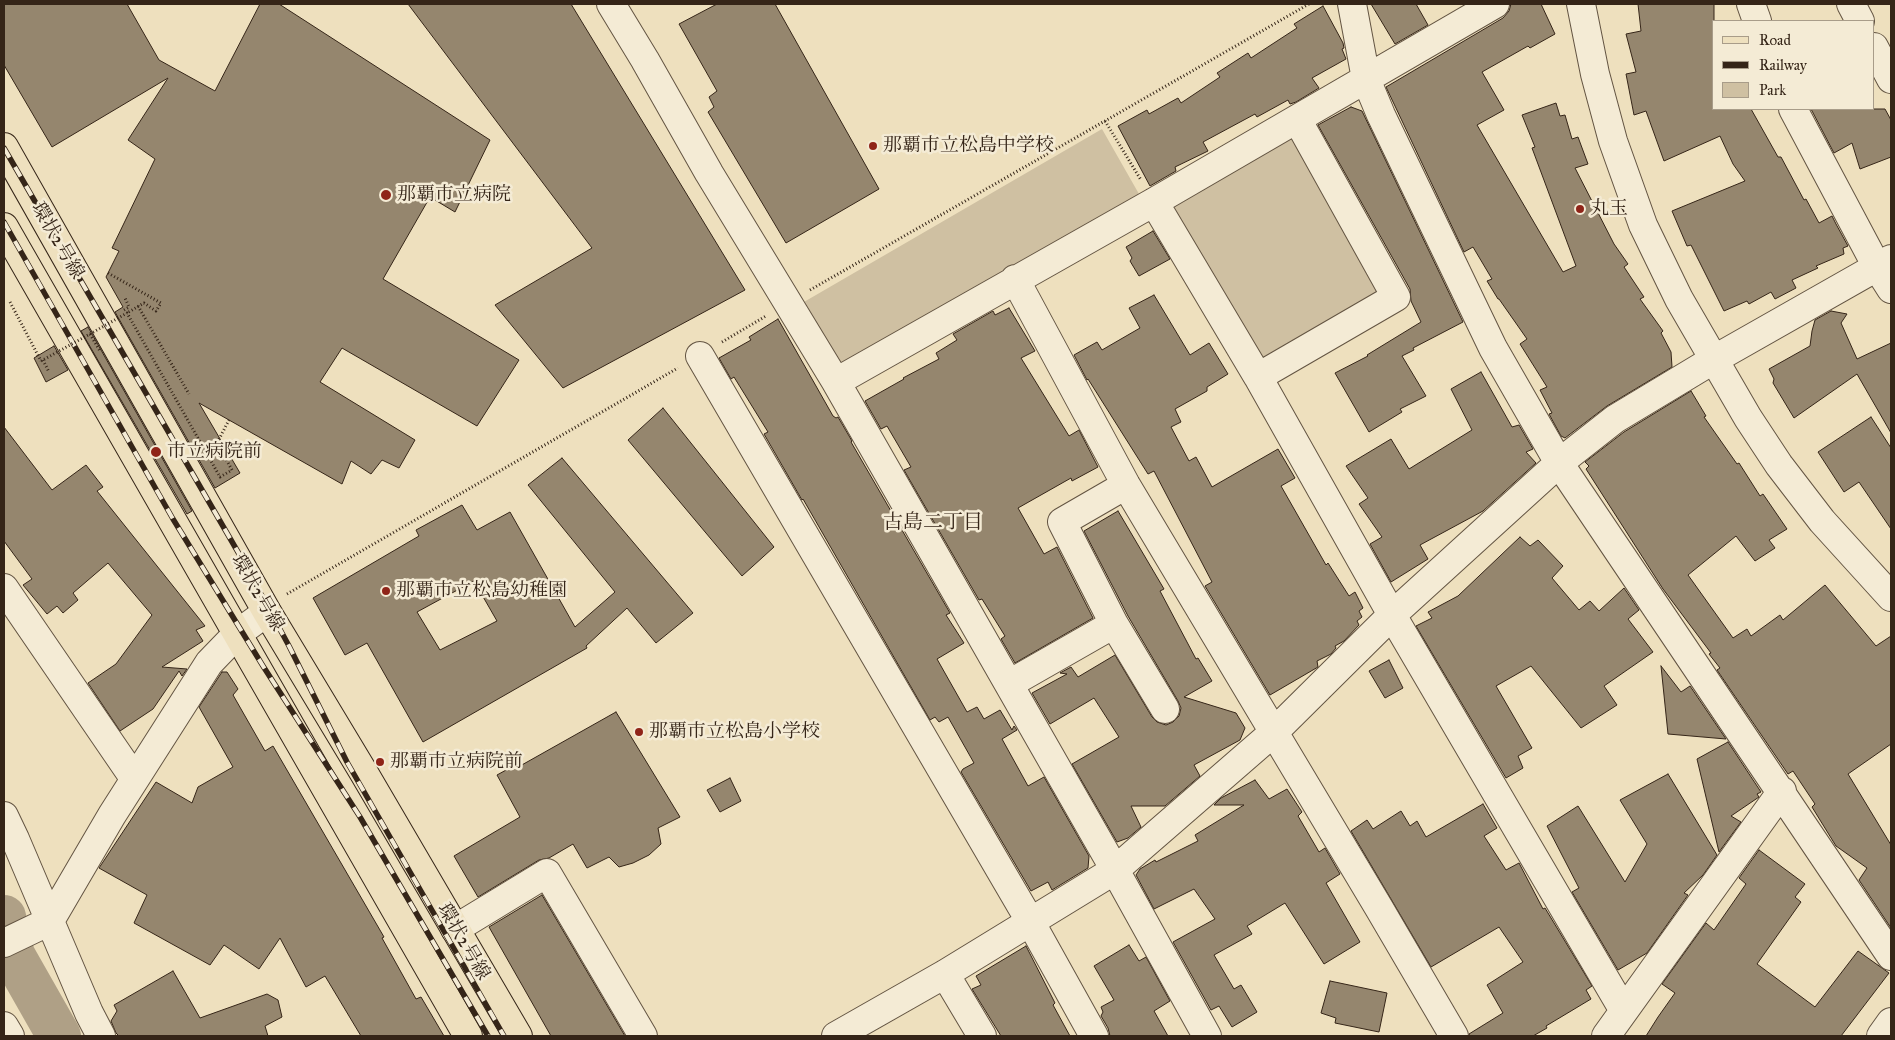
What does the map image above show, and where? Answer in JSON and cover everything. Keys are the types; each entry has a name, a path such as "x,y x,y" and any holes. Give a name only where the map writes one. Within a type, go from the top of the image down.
{"main road":[{"name":"環状2号線","path":"4,147 266,609 518,1036"},
{"name":"環状2号線","path":"4,227 468,1036"}],"street":[{"path":"611,4 709,173 836,382 1115,870 1207,1036"},
{"path":"1352,4 1366,79 1380,115 1493,348 1559,463 1782,791 1891,956"},
{"path":"836,382 1154,202 1495,4"},
{"path":"1581,4 1595,74 1613,142 1643,225 1679,299 1713,360 1779,465 1822,521 1891,597"},
{"path":"1751,4 1757,20"},
{"path":"1851,4 1859,20"},
{"path":"1875,49 1891,80"},
{"path":"836,1036 945,974 1115,870 1274,732 1392,614 1559,463 1615,419 1713,360 1886,272 1794,110"},
{"path":"1258,376 1396,297 1297,119"},
{"path":"1154,202 1258,376 1392,614 1624,1011"},
{"path":"1015,279 1126,484 1454,1036"},
{"path":"700,356 1030,921 1094,1036"},
{"path":"1126,484 1062,522 1114,624 1165,709"},
{"path":"4,588 134,778"},
{"path":"4,943 40,926 210,663 237,634 266,609"},
{"path":"1009,684 1114,624"},
{"path":"1606,1036 1782,791"},
{"path":"4,816 40,926 101,1036"},
{"path":"455,929 547,873 643,1036"},
{"path":"945,974 982,1036"},
{"path":"1881,1036 1891,1022"},
{"path":"4,1026 10,1036"}],"path":[{"path":"266,609 788,303 1308,4"},
{"path":"1105,121 1154,202"},
{"path":"42,360 144,303 156,311 161,303 108,273"},
{"path":"122,311 130,307 126,298 132,310"},
{"path":"10,302 41,361 49,372"},
{"path":"138,306 189,394"},
{"path":"127,313 220,477 232,470 217,443"},
{"path":"90,334 100,351"},
{"path":"205,450 217,443 229,420"}],"green space":[{"path":"1295,128 1388,292 1262,366 1171,221 1175,198"},
{"path":"1102,129 1139,194 847,363 828,358 797,306"}],"building":[{"name":"那覇市立病院","path":"4,4 127,4 159,60 215,91 260,4 279,4 490,140 455,212 430,197 383,279 519,360 477,426 342,348 320,382 415,440 399,468 382,460 371,474 351,461 342,484 199,403 240,473 215,488 115,312 123,307 106,277 119,251 112,248 155,159 128,140 168,78 52,147 4,65"},
{"path":"408,4 571,4 745,290 563,388 495,305 592,248"},
{"path":"717,4 775,4 879,189 786,243 708,112 714,107 709,97 717,91 679,24"},
{"path":"1371,4 1416,4 1428,25 1395,44"},
{"path":"1511,4 1541,4 1555,34 1530,48 1528,46 1482,72 1504,110 1477,125 1563,272 1576,266 1532,148 1535,147 1522,115 1556,103 1560,116 1565,115 1572,139 1578,137 1588,164 1575,168 1614,244 1628,264 1624,267 1644,297 1640,299 1663,331 1661,333 1671,352 1672,367 1607,406 1565,438 1561,436 1549,414 1552,413 1540,390 1547,387 1520,344 1527,339 1487,281 1492,279 1473,247 1464,252 1386,87 1503,18 1509,11"},
{"path":"1638,4 1714,4 1714,20 1712,20 1712,110 1752,110 1819,223 1832,216 1848,246 1843,248 1844,254 1816,266 1818,268 1792,280 1796,288 1775,299 1771,292 1749,304 1747,301 1724,311 1691,245 1687,246 1672,211 1745,181 1733,164 1720,136 1664,161 1646,111 1634,115 1626,74 1636,72 1626,34 1641,31"},
{"path":"1323,6 1343,43 1344,48 1342,49 1346,59 1312,78 1319,88 1296,102 1290,104 1288,100 1257,117 1255,114 1203,142 1208,151 1175,167 1176,171 1150,186 1118,126 1147,110 1149,114 1178,98 1181,103 1220,77 1217,73 1248,53 1251,58 1297,28 1294,24"},
{"path":"1351,107 1362,111 1463,322 1413,348 1414,350 1402,356 1426,396 1400,409 1402,412 1369,432 1335,373 1368,356 1421,322 1411,301 1410,289 1318,125"},
{"path":"1885,109 1891,120 1891,157 1860,169 1852,143 1834,153 1812,110"},
{"path":"1153,231 1170,259 1139,276 1130,261 1132,258 1126,247"},
{"path":"1154,295 1190,355 1209,343 1228,374 1207,387 1207,391 1175,409 1181,422 1171,427 1189,461 1196,457 1212,487 1278,449 1295,478 1281,486 1326,565 1328,563 1349,596 1355,592 1363,608 1359,611 1362,617 1357,621 1359,625 1344,641 1335,646 1336,648 1331,654 1317,661 1318,667 1270,695 1205,586 1212,582 1154,471 1148,474 1087,380 1074,355 1097,342 1102,350 1140,328 1129,308"},
{"path":"1009,308 1035,351 1021,358 1069,436 1079,430 1098,467 1072,481 1071,478 1018,508 1044,554 1057,547 1093,618 1015,663 1001,639 1005,636 982,599 979,600 904,470 911,467 887,426 881,429 865,401 939,359 936,353 957,340 953,334 993,311 995,315"},
{"path":"1831,311 1847,314 1841,323 1857,359 1891,343 1891,433 1857,374 1794,418 1773,383 1774,379 1769,369 1810,346 1815,320"},
{"path":"778,319 833,416 838,417 950,613 946,615 964,643 937,659 967,712 977,707 984,719 1000,710 1012,730 1014,726 1017,730 1002,739 1028,786 1044,777 1089,856 1088,868 1052,890 1048,882 1031,891 961,772 974,763 948,717 939,722 935,717 930,720 764,434 768,432 734,377 731,379 719,358 751,340 749,337"},
{"path":"88,327 192,511 187,514 81,331"},
{"path":"54,346 68,370 46,382 34,358"},
{"path":"1481,372 1512,427 1519,425 1533,449 1526,452 1536,463 1483,511 1420,545 1428,559 1391,582 1370,544 1382,537 1359,504 1368,498 1346,466 1391,439 1409,469 1472,430 1451,389"},
{"path":"1691,391 1706,416 1704,417 1737,464 1739,463 1760,496 1763,494 1787,529 1769,540 1775,548 1755,561 1736,536 1688,575 1733,638 1747,629 1751,636 1780,615 1783,620 1825,585 1876,646 1891,636 1891,744 1848,774 1891,845 1891,928 1859,880 1867,868 1836,846 1812,807 1815,804 1793,771 1788,774 1717,670 1720,668 1709,654 1711,653 1663,589 1586,469 1589,466 1585,462 1624,432"},
{"path":"663,408 774,547 742,576 628,440"},
{"path":"1871,417 1891,448 1891,529 1859,482 1844,492 1818,452"},
{"path":"4,427 52,490 86,465 103,487 97,491 205,626 196,630 203,641 162,667 187,669 182,676 179,671 153,709 120,731 88,683 116,664 152,615 108,563 73,593 78,600 63,613 57,606 47,614 23,585 32,579 4,541"},
{"path":"562,458 693,613 656,643 627,608 586,646 587,648 423,742 367,643 345,655 313,598 419,536 416,530 462,505 477,530 510,512 575,627 615,592 528,485","holes":["474,581 497,621 440,650 417,612"]},
{"path":"1118,511 1164,589 1160,591 1196,659 1198,658 1212,681 1184,697 1236,713 1245,728 1240,740 1194,765 1200,776 1165,806 1131,806 1141,827 1128,838 1117,842 1072,764 1119,737 1094,698 1050,724 1032,693 1067,674 1060,673 1071,667 1078,677 1115,655 1152,717 1157,722 1166,725 1173,722 1179,716 1181,708 1178,701 1128,616 1084,531"},
{"path":"1520,537 1530,546 1538,540 1563,566 1552,578 1579,610 1590,601 1599,611 1624,588 1639,610 1628,619 1653,652 1604,686 1617,705 1581,728 1531,666 1496,686 1532,748 1518,756 1523,768 1506,778 1416,626 1432,618 1428,612 1458,596"},
{"path":"1389,660 1403,688 1385,698 1369,671"},
{"path":"1661,666 1681,692 1690,686 1726,739 1668,734"},
{"path":"222,672 227,672 238,689 233,695 265,751 273,746 384,937 382,938 416,999 421,997 444,1036 361,1036 325,976 306,987 280,938 259,969 224,945 210,965 134,923 147,895 99,868 156,782 192,803 198,787 233,767 199,707"},
{"path":"616,712 680,817 658,828 661,844 649,855 633,863 619,867 609,857 587,868 573,844 549,858 539,860 478,897 454,856 520,817 497,775 519,763 520,766"},
{"path":"1728,742 1761,792 1757,794 1759,797 1731,816 1741,822 1719,852 1697,759"},
{"path":"1668,774 1717,855 1703,875 1684,893 1688,895 1647,953 1618,970 1572,892 1579,888 1547,826 1578,806 1625,882 1647,844 1620,800"},
{"path":"730,778 741,801 720,812 707,790"},
{"path":"1255,780 1269,799 1287,789 1302,812 1298,816 1319,852 1325,848 1340,874 1326,883 1360,942 1324,964 1285,903 1247,926 1252,934 1214,955 1234,989 1241,985 1257,1012 1232,1027 1219,1006 1211,1010 1173,942 1215,919 1194,889 1154,909 1136,875 1140,869 1155,860 1156,862 1198,841 1195,835 1244,805 1214,805 1221,798"},
{"path":"1483,804 1497,828 1484,836 1506,870 1519,863 1543,909 1545,908 1592,986 1586,990 1591,999 1533,1036 1470,1036 1469,1034 1503,1013 1487,985 1523,962 1499,927 1431,967 1351,831 1367,820 1373,829 1401,811 1410,826 1417,821 1426,837"},
{"path":"1759,850 1805,884 1795,897 1801,902 1757,964 1815,1007 1858,951 1889,973 1841,1036 1646,1036 1675,993 1662,984 1706,923 1714,930 1746,884 1739,878"},
{"path":"542,895 625,1036 551,1036 489,927"},
{"path":"1129,945 1139,961 1146,957 1170,1001 1154,1011 1168,1036 1110,1036 1101,1016 1103,1012 1101,1007 1114,1000 1094,966"},
{"path":"1026,946 1055,1003 1053,1005 1070,1036 1001,1036 972,989 981,985 976,976"},
{"path":"173,971 200,1018 267,994 278,1000 282,1017 265,1026 268,1036 119,1036 111,1021 117,1011 114,1005"},
{"path":"1330,981 1387,993 1379,1032 1335,1023 1336,1018 1321,1013"}],"waterway":[{"path":"4,917 13,955 59,1036"}],"railway":[{"path":"4,148 242,559 289,646 347,762 504,1036"},
{"path":"4,222 173,519 263,666 360,817 488,1036"}],"place":[{"name":"那覇市立松島中学校","path":"873,146"},
{"name":"那覇市立病院","path":"386,195"},
{"name":"丸玉","path":"1580,209"},
{"name":"市立病院前","path":"156,452"},
{"name":"那覇市立松島幼稚園","path":"386,591"},
{"name":"那覇市立松島小学校","path":"639,732"},
{"name":"那覇市立病院前","path":"380,762"}],"district":[{"name":"古島二丁目","path":"933,523"}]}
